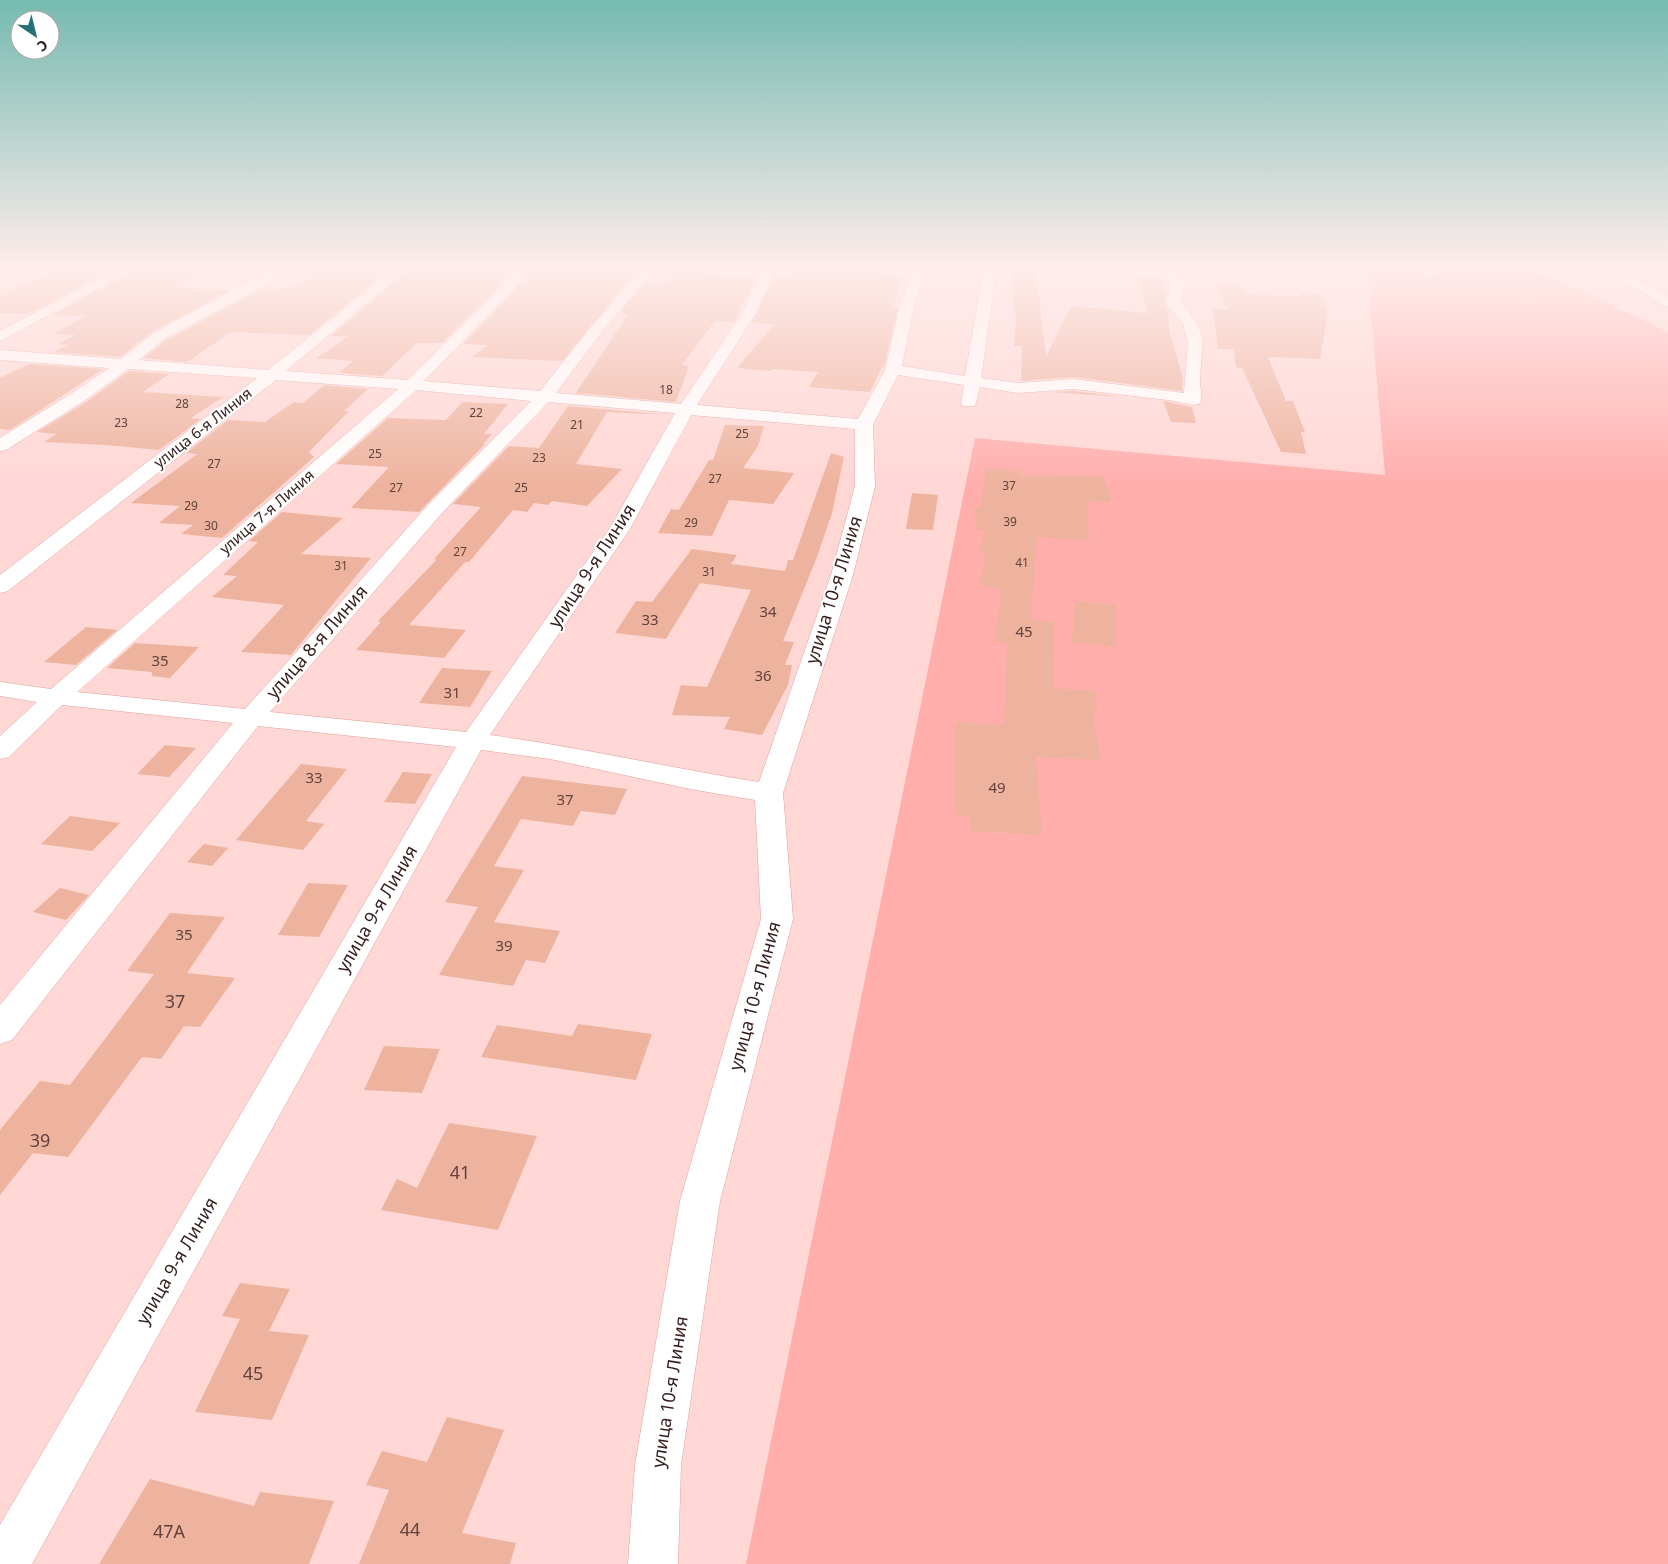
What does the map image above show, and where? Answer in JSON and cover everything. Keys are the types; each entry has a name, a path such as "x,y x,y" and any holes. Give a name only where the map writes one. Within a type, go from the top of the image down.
{"street":[{"path":"0,446 78,397 126,364 154,340"},
{"name":"улица 6-я Линия","path":"0,586 314,340"},
{"name":"улица 7-я Линия","path":"0,751 56,697 412,385 455,340"},
{"name":"улица 8-я Линия","path":"0,1030 251,718 435,509 543,398 588,340"},
{"name":"улица 9-я Линия","path":"5,1564 473,741 620,529 685,410 731,340"},
{"name":"улица 10-я Линия","path":"653,1564 658,1465 700,1201 777,919 769,793 842,575 865,486 864,425 893,370 899,340"},
{"path":"969,402 979,340"},
{"path":"893,370 1018,388 1074,384 1168,395 1193,400 1192,381 1195,340"},
{"path":"0,355 412,385 864,425"},
{"path":"0,689 56,697 473,741 550,751 690,780 769,793"}],"shaded area":[{"path":"1373,340 1668,340 1668,1564 746,1564 975,438 1385,475"}],"building":[{"path":"66,340 142,340 120,357 53,352 68,345 58,344"},
{"path":"219,340 187,362 144,358 165,341"},
{"path":"343,340 445,340 442,343 417,343 382,376 339,373 353,361 317,358"},
{"path":"467,340 580,340 562,361 471,357 489,345 463,344"},
{"path":"611,340 701,340 682,365 689,366 676,402 576,393"},
{"path":"761,340 890,340 884,367 882,367 870,392 809,387 818,372 737,368"},
{"path":"1014,340 1044,340 1046,357 1054,340 1172,340 1183,378 1182,391 1074,377 1021,381 1022,346 1014,346"},
{"path":"1217,340 1323,340 1320,359 1268,357 1286,401 1293,401 1305,432 1301,432 1306,454 1281,452 1242,368 1236,367 1234,349 1218,349"},
{"path":"29,364 103,369 10,430 0,429 0,378"},
{"path":"129,371 169,374 143,392 223,397 191,418 201,419 159,450 44,442 56,434 37,432 85,403"},
{"path":"324,385 368,389 344,411 349,411 309,452 314,457 222,538 181,534 193,525 159,523 180,506 131,503 197,454 186,453 228,420 265,422 294,402 303,403"},
{"path":"1074,391 1123,397 1052,392"},
{"path":"1163,401 1192,407 1196,423 1171,422"},
{"path":"462,402 508,404 484,434 492,434 483,444 485,444 419,512 351,508 389,467 336,464 388,418 446,420"},
{"path":"568,406 671,415 607,412 576,464 622,469 587,506 552,501 548,505 534,503 527,512 513,510 469,562 465,562 409,625 466,630 444,658 356,650 381,622 378,621 436,560 434,559 481,507 453,504 509,446 539,448"},
{"path":"725,425 764,426 758,446 743,468 794,473 773,504 729,500 712,536 658,533 671,509 679,510 709,460 713,460"},
{"path":"831,453 844,457 832,513 817,557 783,641 794,642 785,665 792,665 788,685 762,735 724,729 730,717 672,715 681,685 707,687 751,590 700,583 666,639 615,633 636,601 652,602 692,549 737,555 731,564 785,571 788,560 793,560"},
{"path":"986,468 1021,471 1020,475 1103,476 1111,502 1088,501 1089,541 1037,537 1031,620 1054,622 1053,688 1096,691 1097,712 1093,712 1100,760 1036,757 1042,835 971,831 970,816 955,815 955,722 1004,725 1007,643 995,642 1001,588 980,586 985,554 980,554 984,530 977,530 974,507 981,507"},
{"path":"912,493 938,495 933,530 906,529"},
{"path":"282,512 343,518 301,554 371,558 291,655 241,652 284,605 212,597 237,576 223,575 258,542 249,541"},
{"path":"1075,601 1116,605 1115,647 1072,642"},
{"path":"86,627 117,630 76,665 44,662"},
{"path":"135,643 199,647 170,678 152,676 152,672 107,668"},
{"path":"442,668 492,671 470,707 419,703"},
{"path":"165,745 196,748 169,777 137,774"},
{"path":"301,764 347,769 306,821 324,824 303,850 236,840"},
{"path":"403,772 432,774 415,804 384,802"},
{"path":"522,776 627,789 615,815 581,811 573,826 521,819 494,866 524,870 494,922 560,931 545,963 526,960 513,986 439,975 478,907 445,902"},
{"path":"70,816 120,823 92,851 41,844"},
{"path":"204,844 228,848 212,866 187,862"},
{"path":"308,883 348,885 319,937 278,935"},
{"path":"60,888 89,895 66,920 33,912"},
{"path":"170,913 225,917 187,973 235,978 200,1027 184,1026 161,1059 142,1057 68,1157 33,1153 0,1195 0,1130 40,1081 70,1085 154,974 127,971"},
{"path":"578,1024 652,1034 636,1080 481,1057 497,1025 572,1036"},
{"path":"384,1046 440,1049 422,1093 364,1090"},
{"path":"449,1123 537,1136 498,1230 381,1210 397,1179 417,1188"},
{"path":"240,1283 290,1289 269,1331 309,1335 272,1420 195,1412 240,1319 222,1316"},
{"path":"447,1417 504,1430 462,1533 516,1543 510,1564 359,1564 389,1490 366,1485 382,1451 427,1462"},
{"path":"150,1479 254,1506 260,1492 334,1501 309,1564 99,1564"}]}
